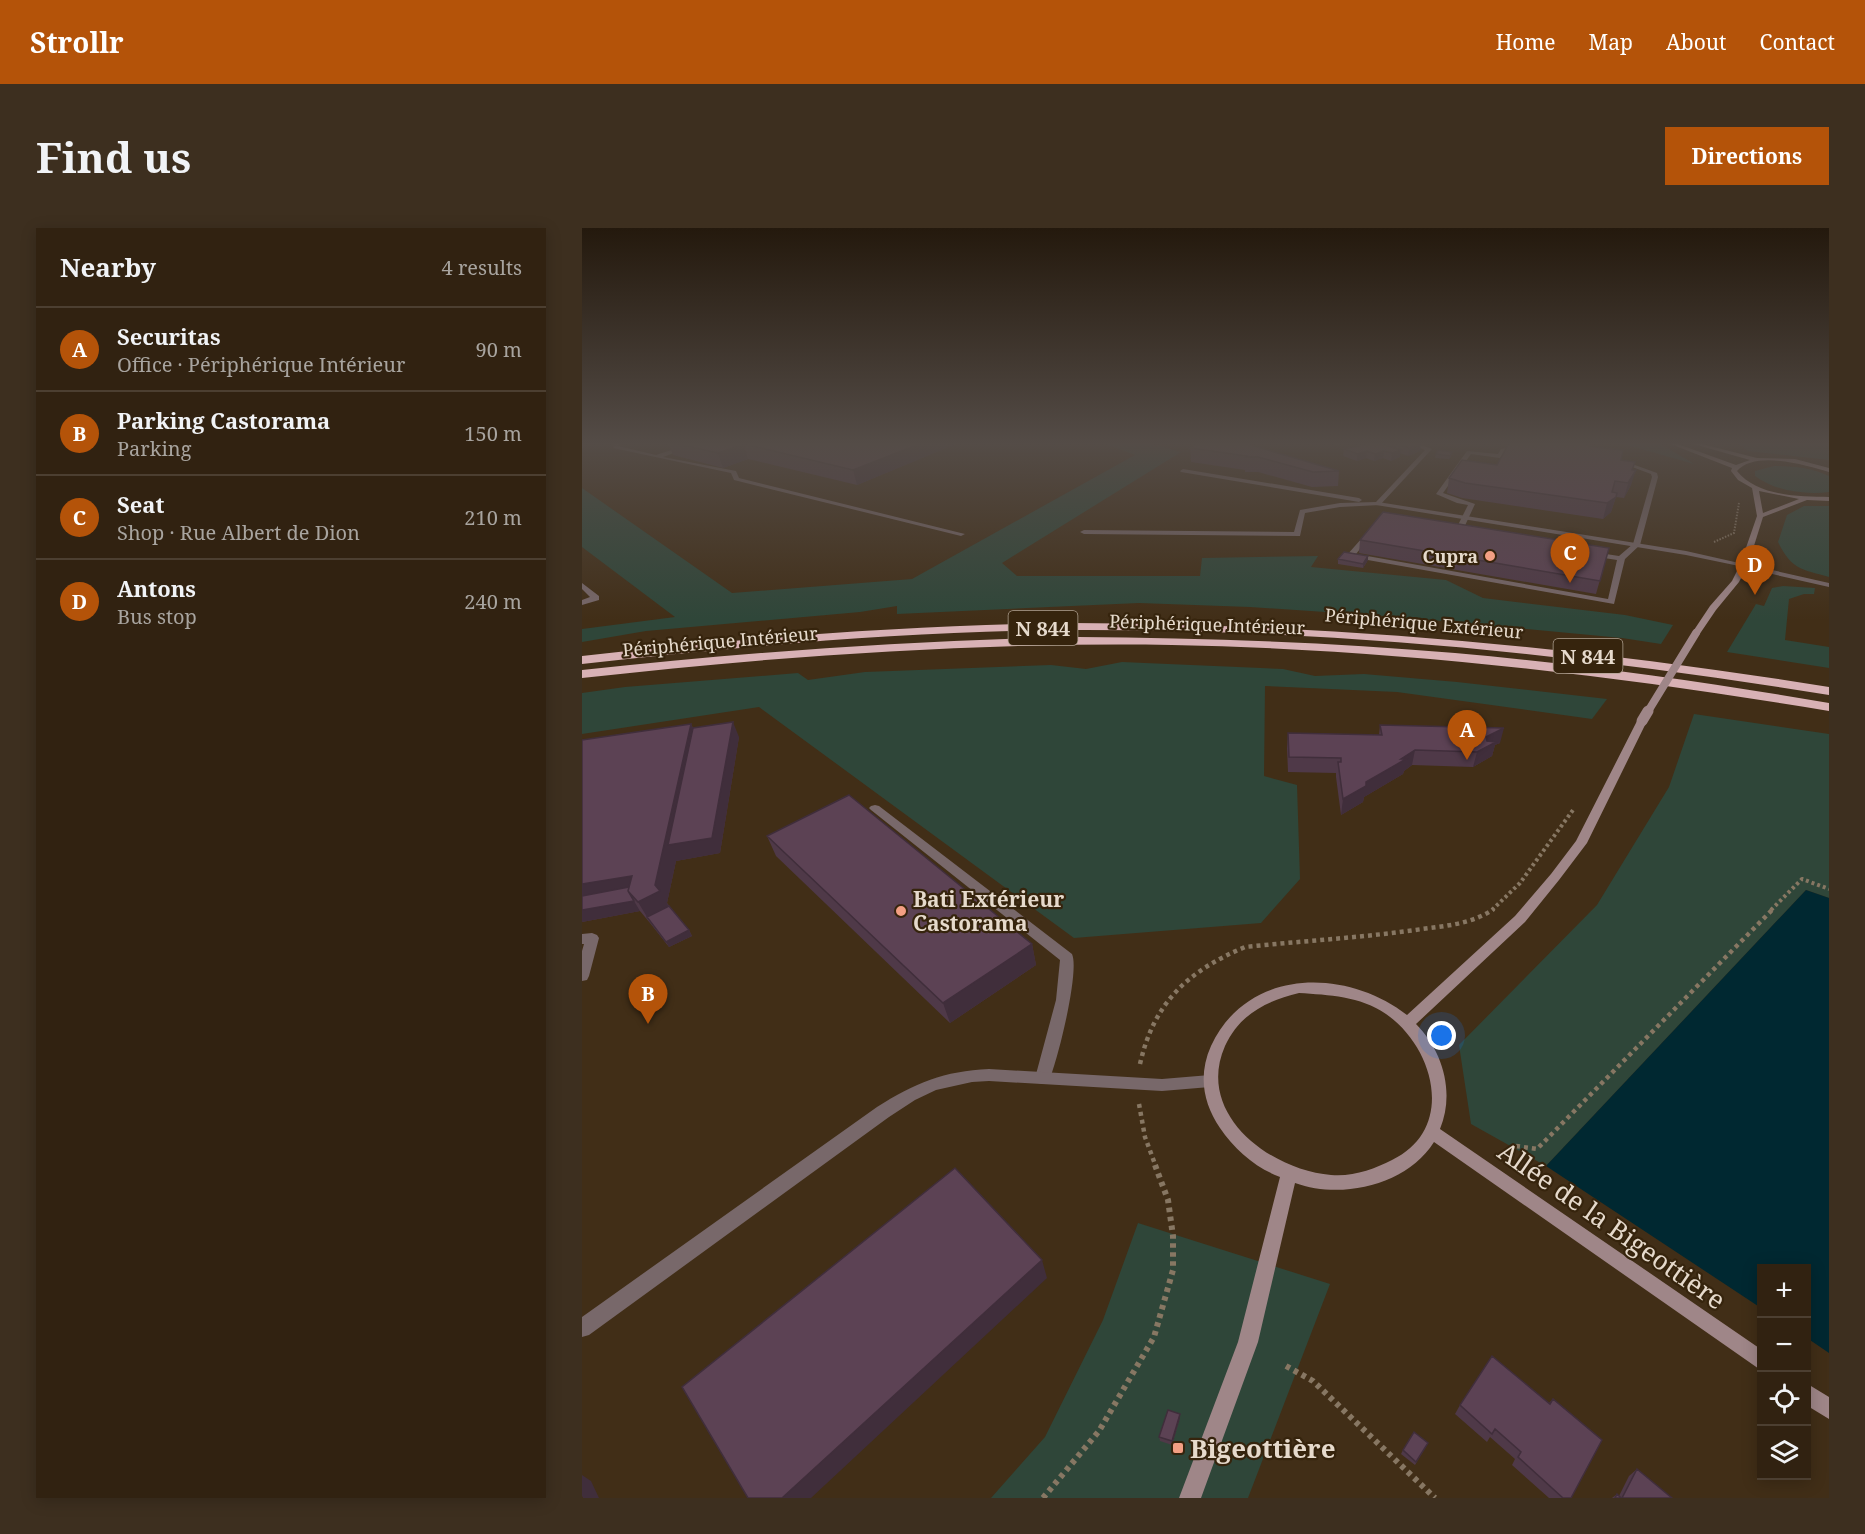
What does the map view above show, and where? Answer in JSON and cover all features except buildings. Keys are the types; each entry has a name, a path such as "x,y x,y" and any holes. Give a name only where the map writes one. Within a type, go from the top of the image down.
{"highway":[{"name":"Périphérique Extérieur","path":"582,660 730,644 913,632 1137,626 1218,628 1346,634 1549,652 1648,663 1829,691"},
{"name":"Périphérique Intérieur","path":"582,674 730,658 897,646 1079,641 1229,643 1385,651 1530,664 1628,676 1829,707"}],"main road":[{"path":"1408,1023 1520,919 1581,843 1642,721 1696,633 1735,582 1744,565 1760,516 1758,502"},
{"path":"1760,516 1796,502"},
{"path":"1299,988 1338,989 1376,1001 1408,1023 1427,1047 1439,1075 1441,1104 1432,1132 1409,1160 1374,1178 1332,1183 1289,1174 1257,1158 1233,1136 1217,1109 1210,1081 1215,1047 1234,1018 1263,998 1299,988"},
{"name":"Allée de la Bigeottière","path":"1432,1132 1757,1359"},
{"path":"1190,1498 1248,1342 1289,1174"},
{"path":"1811,1396 1829,1409"}],"street":[{"path":"831,502 961,534"},
{"path":"1369,502 1636,545 1744,565 1829,585"},
{"path":"1458,532 1472,504 1461,502"},
{"path":"1621,558 1404,523 1377,523 1351,555 1611,602 1621,558 1636,545 1647,502"},
{"path":"1084,532 1297,534 1302,511 1340,505 1378,504"},
{"path":"582,585 596,598 582,603"},
{"path":"875,808 1067,958 1065,986 1043,1078"},
{"path":"582,939 592,938 582,976"},
{"path":"582,1328 883,1112 919,1089 945,1079 963,1076 1162,1085 1210,1081"}],"path":[{"path":"1043,1498 1099,1431 1132,1376 1154,1337 1173,1270 1173,1236 1168,1200 1144,1137 1139,1083 1143,1044 1158,1010 1175,989 1202,968 1223,955 1245,947 1391,934 1459,924 1487,915 1514,890 1576,805"},
{"path":"1516,1146 1537,1149 1802,879 1829,889"},
{"path":"1286,1366 1313,1382 1435,1498"}],"green space":[{"path":"582,502 602,502 732,593 912,579 1050,502 1100,502 1002,563 1017,576 1200,576 1202,558 1318,556 1311,567 1446,580 1483,598 1625,615 1673,625 1661,644 1622,638 1399,617 1250,607 1139,603 897,614 897,606 860,612 646,631 582,642 582,629 675,617 582,547"},
{"path":"1804,506 1829,506 1829,577 1798,567 1788,558 1778,542 1787,515"},
{"path":"1783,586 1815,588 1814,594 1804,594 1789,599 1785,640 1829,647 1829,668 1727,652 1756,604 1764,606 1772,588"},
{"path":"1122,662 1283,669 1315,676 1364,674 1607,699 1592,719 1397,692 1265,686 1264,776 1297,785 1300,879 1261,923 1074,938 759,707 582,734 582,693 625,687 798,673 808,680 865,672 1051,665 1086,669"},
{"path":"1694,714 1829,734 1829,898 1806,890 1546,1166 1471,1124 1459,1045 1597,905 1669,787"},
{"path":"1138,1223 1330,1284 1248,1498 991,1498 1045,1437 1103,1320"}],"water":[{"path":"1806,890 1829,898 1829,1353 1811,1341 1811,1264 1757,1264 1757,1305 1546,1166"}],"place":[{"name":"Cupra","path":"1490,556"},
{"name":"Seat","path":"1570,583"},
{"name":"Antons","path":"1755,595"},
{"name":"Securitas","path":"1467,760"},
{"name":"Bati Extérieur Castorama","path":"901,911"},
{"name":"Parking Castorama","path":"648,1024"},
{"name":"Bigeottière","path":"1178,1448"}]}
